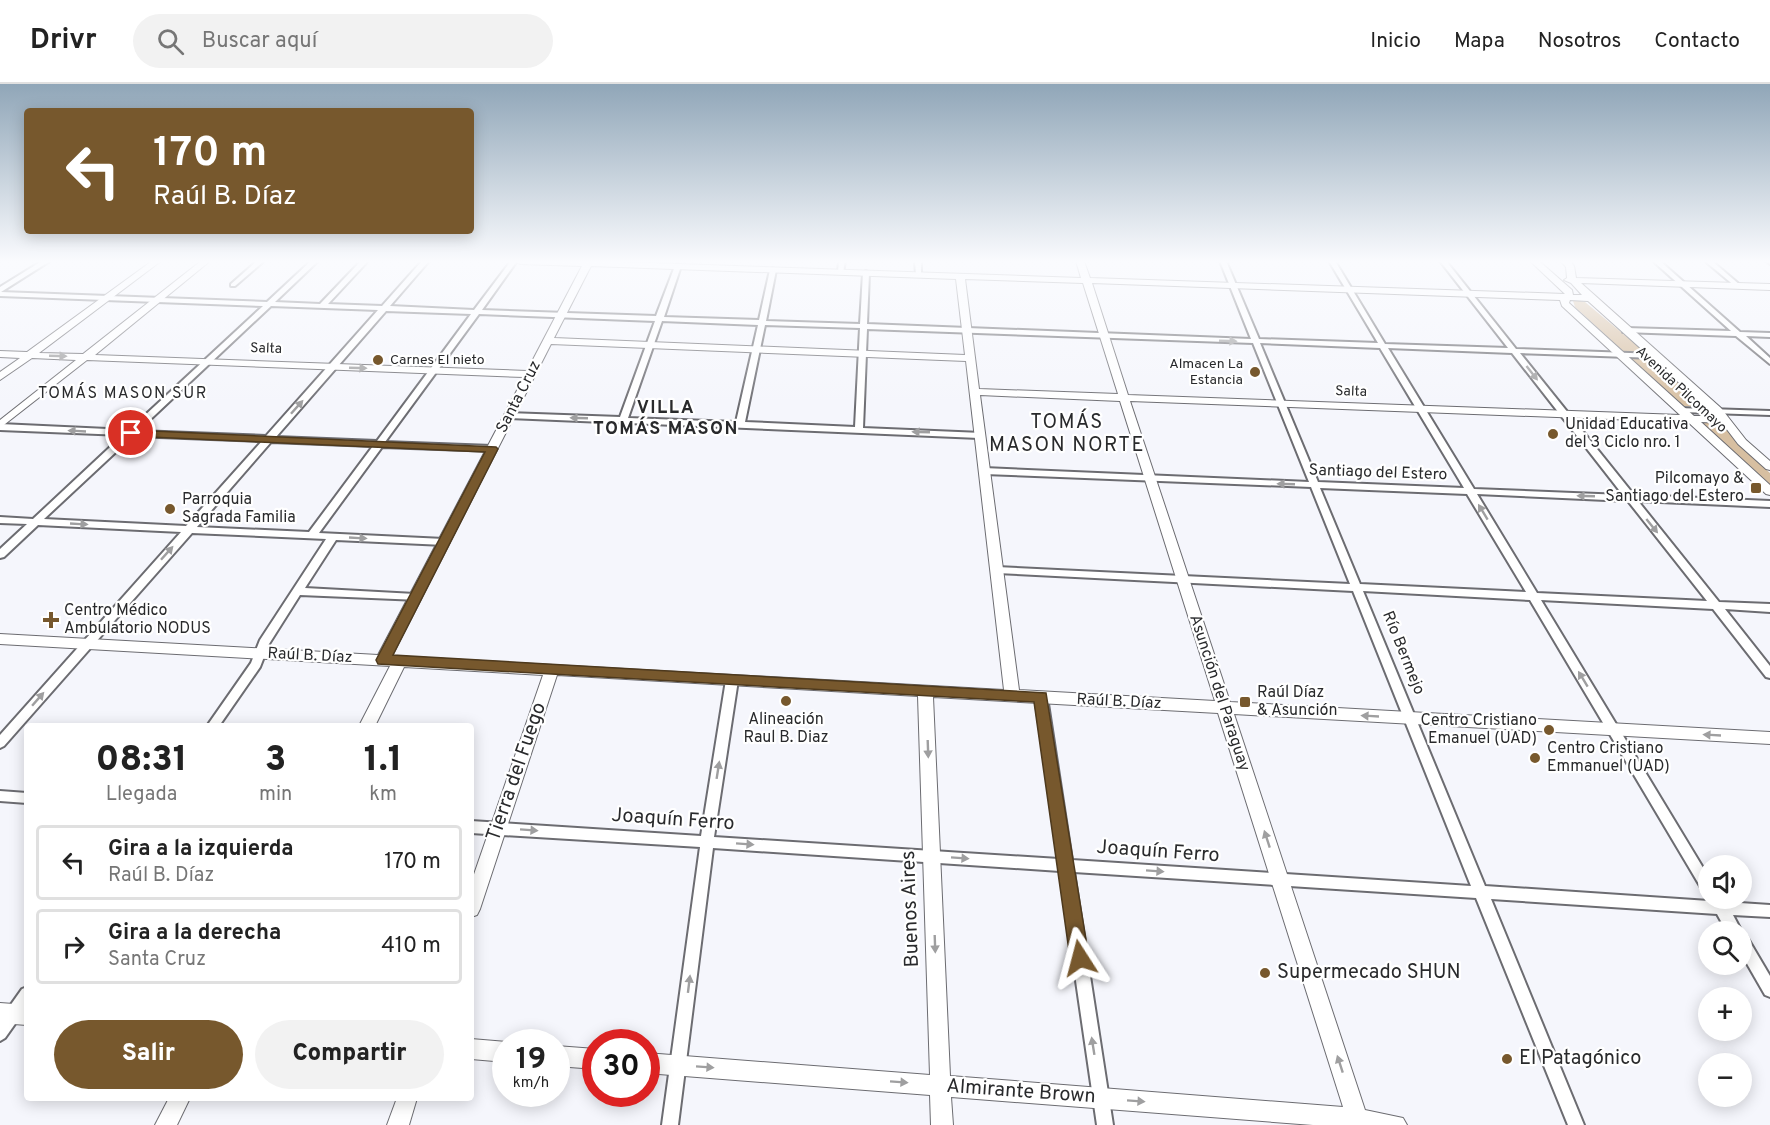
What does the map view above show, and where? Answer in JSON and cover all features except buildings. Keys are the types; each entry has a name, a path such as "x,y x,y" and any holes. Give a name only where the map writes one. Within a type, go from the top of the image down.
{"street":[{"path":"0,377 91,310"},
{"path":"0,426 145,310"},
{"path":"0,555 264,310"},
{"path":"0,743 383,310"},
{"path":"433,310 1655,356"},
{"name":"Santa Cruz","path":"383,660 564,310"},
{"path":"623,420 662,310"},
{"path":"740,425 765,310"},
{"path":"859,430 865,310"},
{"path":"964,310 1012,696"},
{"name":"Asunción del Paraguay","path":"1094,310 1359,1122"},
{"name":"Río Bermejo","path":"1243,310 1576,1125"},
{"path":"1361,310 1698,870"},
{"path":"1481,310 1770,674"},
{"name":"Avenida Pilcomayo","path":"1571,310 1770,491"},
{"name":"Avenida Pilcomayo","path":"1603,310 1717,410 1742,442 1770,467"},
{"path":"1711,310 1770,362"},
{"path":"312,535 477,311"},
{"path":"1626,330 1770,335"},
{"path":"548,341 970,358"},
{"name":"Salta","path":"0,354 531,374"},
{"name":"Salta","path":"974,392 1565,416 1726,420"},
{"path":"1681,410 1770,413"},
{"path":"509,415 980,435"},
{"path":"0,426 492,449"},
{"name":"Santiago del Estero","path":"984,471 1770,504"},
{"path":"0,520 444,542"},
{"path":"215,723 256,664 264,643 333,536"},
{"path":"996,570 1770,608"},
{"path":"298,591 415,598"},
{"name":"Raúl B. Díaz","path":"0,639 1770,738"},
{"path":"369,723 400,661"},
{"name":"Tierra del Fuego","path":"474,900 552,670"},
{"path":"670,1125 707,842 732,680"},
{"name":"Buenos Aires","path":"925,691 942,1125"},
{"path":"1041,697 1105,1125"},
{"path":"0,796 24,798"},
{"name":"Joaquín Ferro","path":"474,826 1481,892 1698,902"},
{"name":"Joaquín Ferro","path":"1752,908 1770,911"},
{"path":"1752,959 1770,990"},
{"path":"0,1033 24,998"},
{"path":"474,1049 492,1051"},
{"name":"Almirante Brown","path":"660,1064 1332,1116 1359,1122 1396,1125"},
{"path":"166,1125 178,1101"},
{"path":"398,1125 406,1101"}],"shaded area":[{"path":"1578,310 1594,310 1646,353 1624,352"},
{"path":"1631,359 1654,359 1707,407 1683,406"},
{"path":"1702,423 1723,424 1737,443 1770,473 1770,486"}],"place":[{"name":"Carnes El nieto","path":"378,360"},
{"name":"Almacen La Estancia","path":"1255,372"},
{"name":"Unidad Educativa del 3 Ciclo nro. 1","path":"1553,434"},
{"name":"Pilcomayo & Santiago del Estero","path":"1756,488"},
{"name":"Parroquia Sagrada Familia","path":"170,509"},
{"name":"Centro Médico Ambulatorio NODUS","path":"51,620"},
{"name":"Alineación Raul B. Diaz","path":"786,701"},
{"name":"Raúl Díaz & Asunción","path":"1245,702"},
{"name":"Centro Cristiano Emanuel (UAD)","path":"1549,730"},
{"name":"Centro Cristiano Emmanuel (UAD)","path":"1535,758"},
{"name":"Supermecado SHUN","path":"1265,973"},
{"name":"El Patagónico","path":"1507,1059"}],"district":[{"name":"TOMÁS MASON SUR","path":"123,394"},
{"name":"VILLA TOMÁS MASON","path":"666,418"},
{"name":"TOMÁS MASON NORTE","path":"1067,434"}],"route":[{"path":"131,433 492,449 383,660 1041,697 1080,958"}]}
